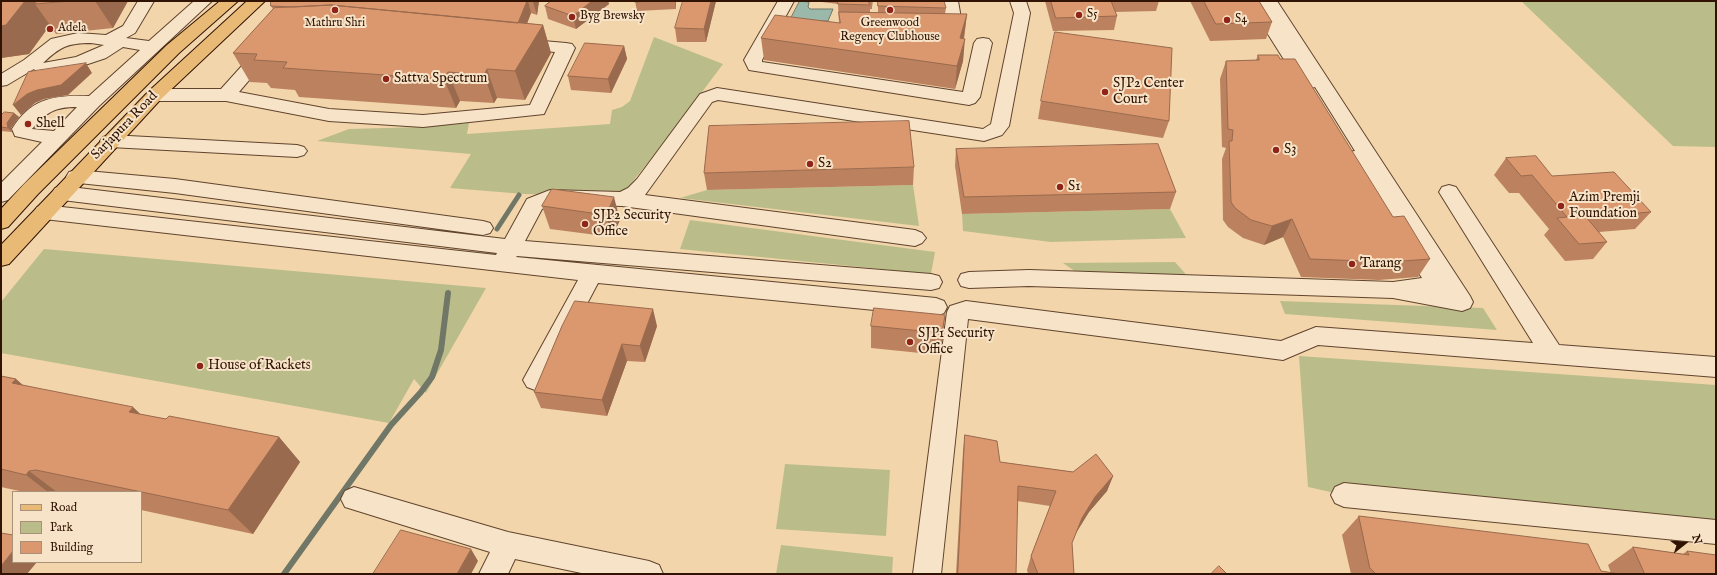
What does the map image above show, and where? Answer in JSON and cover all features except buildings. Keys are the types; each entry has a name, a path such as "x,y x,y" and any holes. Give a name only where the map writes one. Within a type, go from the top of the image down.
{"main road":[{"name":"Sarjapura Road","path":"5,208 31,190 170,42 230,1"},
{"name":"Sarjapura Road","path":"1,258 155,95 257,1"},
{"path":"31,190 62,193"},
{"path":"5,208 44,212"}],"street":[{"path":"1,67 76,64 94,58 129,29 146,1"},
{"path":"1,81 37,66 56,43 77,39 114,41 152,47 170,42 204,1"},
{"path":"786,1 780,26 753,60 755,66 960,99 971,98 983,43"},
{"path":"928,31 954,31 950,1"},
{"path":"622,199 634,193 644,184 706,98 711,94 984,135 995,131 1000,126 1022,13 1018,1"},
{"path":"1255,1 1437,284 1393,290"},
{"path":"969,280 1029,278 1393,290 1462,302 1269,1"},
{"path":"129,29 170,42"},
{"path":"226,95 273,42"},
{"path":"155,95 226,95 329,115 423,121 537,110 566,48 503,42"},
{"path":"5,208 58,137 152,47"},
{"path":"58,137 33,135 22,132 21,129 39,110 47,106 62,102 93,102"},
{"path":"110,141 297,151"},
{"path":"76,177 175,186 510,248 592,274 953,310 1283,351 1316,336 1552,353 1716,367"},
{"path":"1450,192 1552,353"},
{"path":"62,193 510,248"},
{"path":"510,248 534,204 550,197 622,199 915,238"},
{"path":"44,212 288,240 510,248 931,282"},
{"path":"288,240 306,222"},
{"path":"535,380 592,274"},
{"path":"948,275 961,276 969,280 974,285 978,296 976,302 953,310 930,302 928,288 931,282 937,278 948,275"},
{"path":"927,574 953,310"},
{"path":"1344,495 1716,532"},
{"path":"354,499 508,545 649,574"},
{"path":"494,574 508,545"}],"green space":[{"path":"1521,1 1716,1 1716,147 1673,146"},
{"path":"654,37 723,64 666,140 621,196 524,194 450,188 471,154 317,141 349,129 421,127 469,123 467,134 610,124 612,110 622,107 630,101"},
{"path":"913,185 919,226 680,198 707,190"},
{"path":"1170,209 1186,238 1051,242 963,231 962,214"},
{"path":"690,220 935,252 931,274 680,249"},
{"path":"44,249 486,288 426,393 414,379 389,423 1,353 1,302"},
{"path":"1175,262 1191,280 1076,272 1063,263"},
{"path":"1280,301 1483,308 1497,330 1285,314"},
{"path":"1299,356 1716,385 1716,532 1344,495 1308,487"},
{"path":"785,464 890,470 886,536 776,529"},
{"path":"781,545 893,557 892,574 776,574"}],"shaded area":[{"path":"800,1 809,2 808,7 810,9 833,9 828,21 790,20"}],"waterway":[{"path":"497,229 519,195"},
{"path":"284,574 391,425 421,392 432,377 441,350 448,293"}],"place":[{"name":"Mathru Shri","path":"335,10"},
{"name":"Greenwood Regency Clubhouse","path":"890,10"},
{"name":"S5","path":"1079,15"},
{"name":"Byg Brewsky","path":"572,17"},
{"name":"S4","path":"1227,20"},
{"name":"Adela","path":"50,29"},
{"name":"Sattva Spectrum","path":"386,79"},
{"name":"SJP2 Center Court","path":"1105,92"},
{"name":"Shell","path":"28,124"},
{"name":"S3","path":"1276,150"},
{"name":"S2","path":"810,164"},
{"name":"S1","path":"1060,187"},
{"name":"Azim Premji Foundation","path":"1561,206"},
{"name":"SJP2 Security Office","path":"585,224"},
{"name":"Tarang","path":"1352,264"},
{"name":"SJP1 Security Office","path":"910,342"},
{"name":"House of Rackets","path":"200,366"}]}
